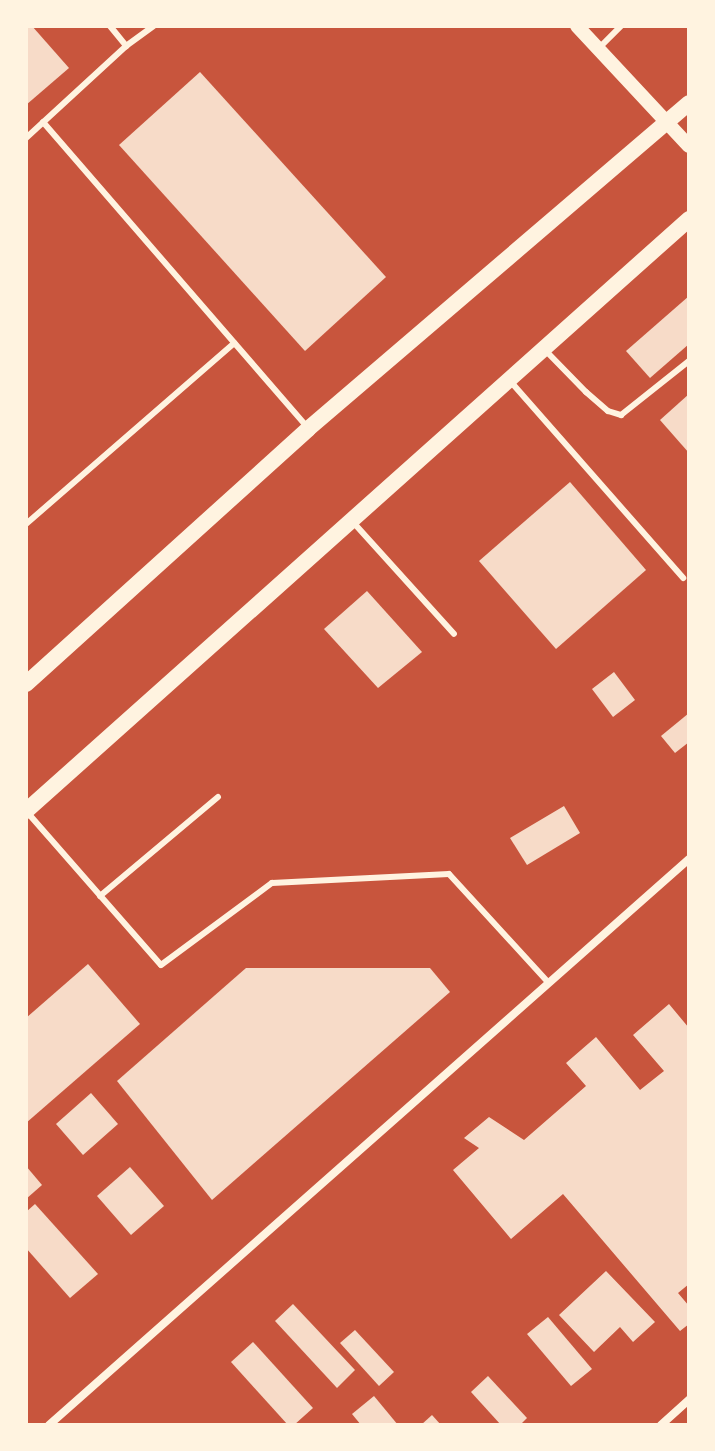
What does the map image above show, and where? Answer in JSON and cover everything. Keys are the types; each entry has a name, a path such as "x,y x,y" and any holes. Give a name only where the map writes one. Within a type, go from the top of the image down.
{"main road":[{"path":"26,684 308,429 689,103"},
{"path":"26,811 689,219"}],"street":[{"path":"577,26 689,146"},
{"path":"49,1425 547,981 689,859"},
{"path":"661,1425 689,1400"}],"lane":[{"path":"110,26 126,46"},
{"path":"26,138 126,46 154,26"},
{"path":"598,49 621,26"},
{"path":"43,122 308,429"},
{"path":"26,524 234,343"},
{"path":"544,348 586,392 608,411 621,415 689,361"},
{"path":"508,379 683,578"},
{"path":"352,520 454,634"},
{"path":"100,896 218,797"},
{"path":"26,811 161,965 272,883 449,874 547,981"}],"building":[{"path":"26,26 32,26 69,68 26,105"},
{"path":"200,72 386,277 305,351 119,145"},
{"path":"689,296 689,344 650,378 626,351"},
{"path":"689,394 689,453 660,420"},
{"path":"570,482 646,570 556,649 479,561"},
{"path":"367,591 422,652 378,688 324,629"},
{"path":"614,672 635,700 613,717 592,689"},
{"path":"689,713 689,742 675,753 661,736"},
{"path":"564,806 580,833 527,865 510,838"},
{"path":"88,964 140,1024 26,1123 26,1018"},
{"path":"246,968 430,968 450,992 212,1200 117,1081"},
{"path":"669,1004 689,1028 689,1284 678,1293 689,1306 689,1324 680,1331 563,1194 511,1239 453,1170 479,1148 464,1138 489,1117 524,1140 586,1086 566,1063 596,1037 640,1090 664,1071 633,1035"},
{"path":"91,1093 118,1124 83,1155 56,1124"},
{"path":"26,1166 42,1185 26,1199"},
{"path":"130,1167 164,1206 131,1235 97,1196"},
{"path":"35,1204 98,1274 70,1298 26,1248 26,1212"},
{"path":"606,1271 655,1322 633,1342 620,1327 594,1352 559,1315"},
{"path":"293,1304 355,1370 337,1388 275,1321"},
{"path":"548,1317 592,1369 571,1386 527,1334"},
{"path":"355,1330 394,1372 379,1386 340,1343"},
{"path":"253,1342 313,1408 294,1425 288,1425 231,1362"},
{"path":"488,1376 527,1418 520,1425 501,1425 471,1392"},
{"path":"374,1396 398,1425 361,1425 352,1414"},
{"path":"432,1415 441,1425 421,1425"}]}
